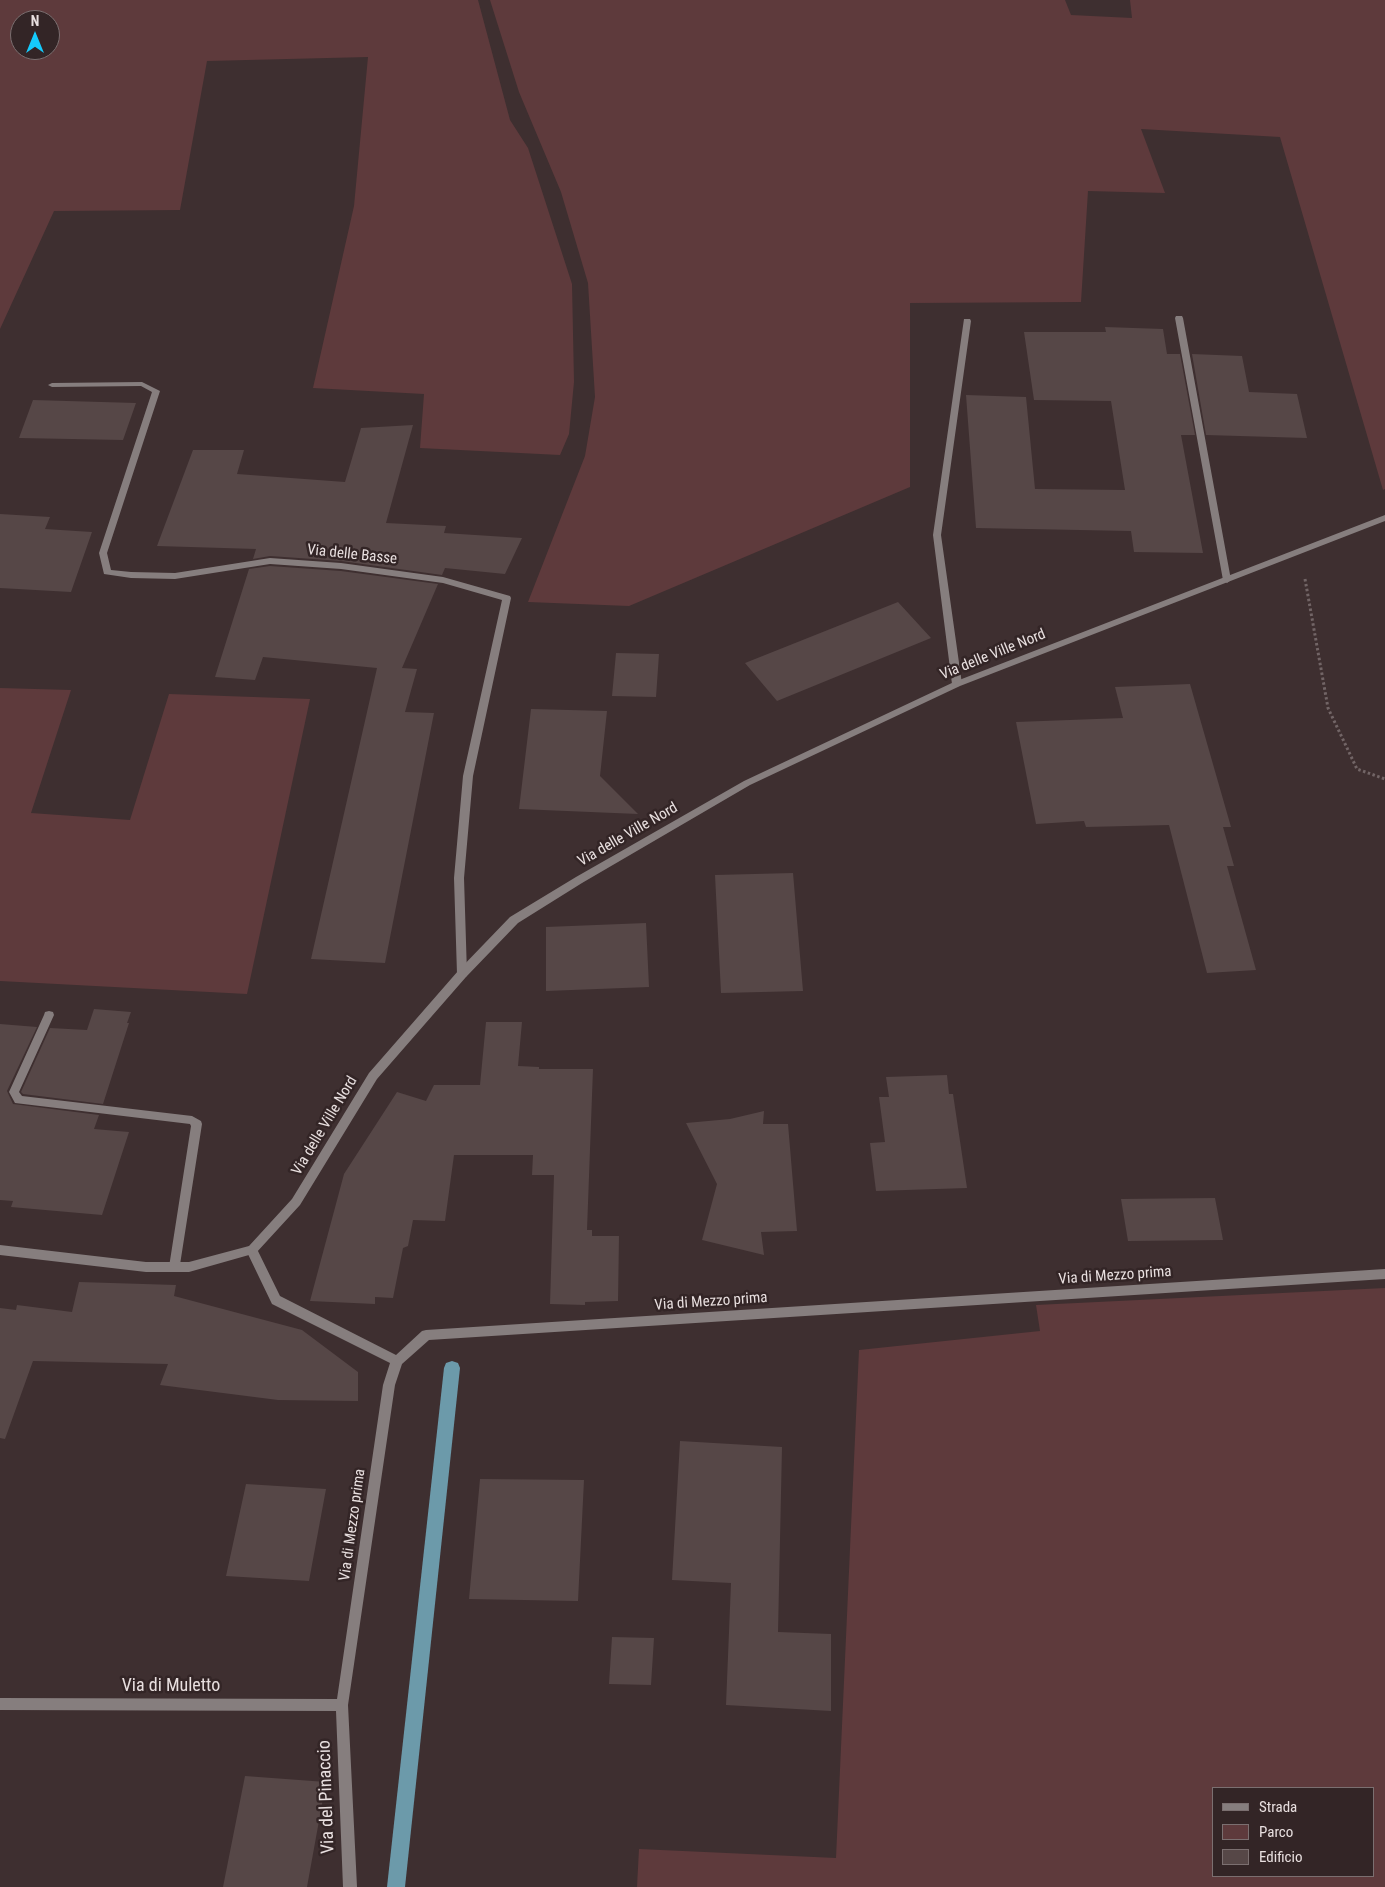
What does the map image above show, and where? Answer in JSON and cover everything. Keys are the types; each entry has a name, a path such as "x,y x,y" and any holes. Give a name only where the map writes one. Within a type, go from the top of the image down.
{"street":[{"path":"1179,318 1227,580"},
{"path":"957,684 937,535 967,321"},
{"name":"Via delle Basse","path":"52,385 142,384 156,391 103,552 107,572 131,575 175,576 270,561 323,564 443,580 507,598 468,776 459,878 462,974"},
{"name":"Via delle Ville Nord","path":"252,1250 296,1202 373,1076 462,974 514,920 579,880 747,783 957,684 1385,518"},
{"path":"49,1015 14,1092 19,1100 192,1120 196,1124 175,1267"},
{"path":"0,1250 146,1267 189,1267 252,1250 276,1300 397,1361"},
{"name":"Via di Mezzo prima","path":"342,1705 389,1385 397,1361 426,1335 1385,1274"},
{"name":"Via di Muletto","path":"0,1704 342,1705"},
{"name":"Via del Pinaccio","path":"342,1705 350,1887"}],"path":[{"path":"1291,555 1306,582 1328,708 1357,769 1385,779"}],"green space":[{"path":"0,0 478,0 510,120 528,148 572,284 574,382 569,434 560,455 420,448 424,394 313,388 354,206 368,57 207,61 180,210 54,211 0,329"},
{"path":"490,0 1065,0 1071,15 1132,18 1130,0 1385,0 1385,489 1383,490 1280,137 1141,129 1165,193 1088,191 1081,302 910,303 910,487 629,606 528,602 585,456 595,397 588,283 561,192 519,92"},
{"path":"0,688 71,690 31,813 130,820 169,694 310,699 247,994 0,981"},
{"path":"1385,1288 1385,1887 637,1887 639,1849 836,1858 859,1350 1040,1331 1036,1305"}],"building":[{"path":"1105,327 1163,329 1167,354 1180,354 1195,435 1181,435 1203,553 1134,552 1131,531 976,528 966,395 1026,397 1035,489 1125,490 1111,401 1034,400 1024,332 1106,332"},
{"path":"1192,354 1242,356 1249,392 1297,394 1307,438 1206,435"},
{"path":"33,400 136,403 123,440 19,438"},
{"path":"413,425 386,523 446,526 444,533 522,538 505,574 445,568 442,575 341,561 270,556 253,559 256,549 157,546 193,450 244,450 237,474 345,482 361,428"},
{"path":"0,514 50,517 45,529 92,532 71,592 0,588"},
{"path":"270,566 341,571 438,584 402,668 417,669 405,712 434,713 385,963 311,959 377,668 263,657 255,680 215,677 249,569"},
{"path":"898,602 931,638 777,701 745,663"},
{"path":"616,653 659,654 656,697 612,696"},
{"path":"1190,684 1231,827 1223,827 1234,866 1227,866 1256,970 1207,973 1169,825 1086,827 1084,821 1036,824 1016,722 1123,718 1115,687"},
{"path":"531,709 607,711 600,776 638,814 519,809"},
{"path":"793,873 803,991 721,993 715,875"},
{"path":"646,923 649,987 546,991 546,927"},
{"path":"94,1009 131,1012 103,1104 23,1094 21,1092 50,1028 87,1030"},
{"path":"486,1022 522,1022 518,1066 539,1067 539,1069 593,1069 587,1230 592,1230 592,1236 619,1236 618,1301 585,1302 585,1305 550,1304 554,1175 532,1175 533,1155 454,1155 445,1221 413,1220 408,1246 403,1248 393,1298 375,1297 375,1304 310,1301 344,1174 397,1092 426,1101 434,1085 480,1085"},
{"path":"0,1024 37,1027 7,1091 13,1104 99,1115 94,1129 129,1132 102,1215 11,1207 13,1201 0,1200"},
{"path":"947,1075 949,1094 953,1094 967,1188 876,1191 870,1143 885,1142 879,1097 889,1097 886,1077"},
{"path":"764,1111 763,1124 788,1124 797,1231 761,1232 764,1255 702,1240 717,1184 686,1123 730,1119"},
{"path":"1215,1198 1223,1240 1128,1241 1121,1199"},
{"path":"79,1282 176,1285 174,1296 302,1330 358,1372 358,1401 278,1400 160,1385 168,1364 33,1361 5,1439 0,1438 0,1308 16,1310 17,1305 72,1312"},
{"path":"680,1441 782,1447 778,1632 831,1634 831,1711 726,1705 731,1583 672,1580"},
{"path":"480,1479 584,1480 578,1601 469,1599"},
{"path":"246,1484 326,1489 309,1581 226,1576"},
{"path":"612,1637 654,1638 651,1685 609,1684"},
{"path":"245,1776 326,1782 307,1887 223,1887"}],"waterway":[{"path":"396,1887 452,1368"}]}
